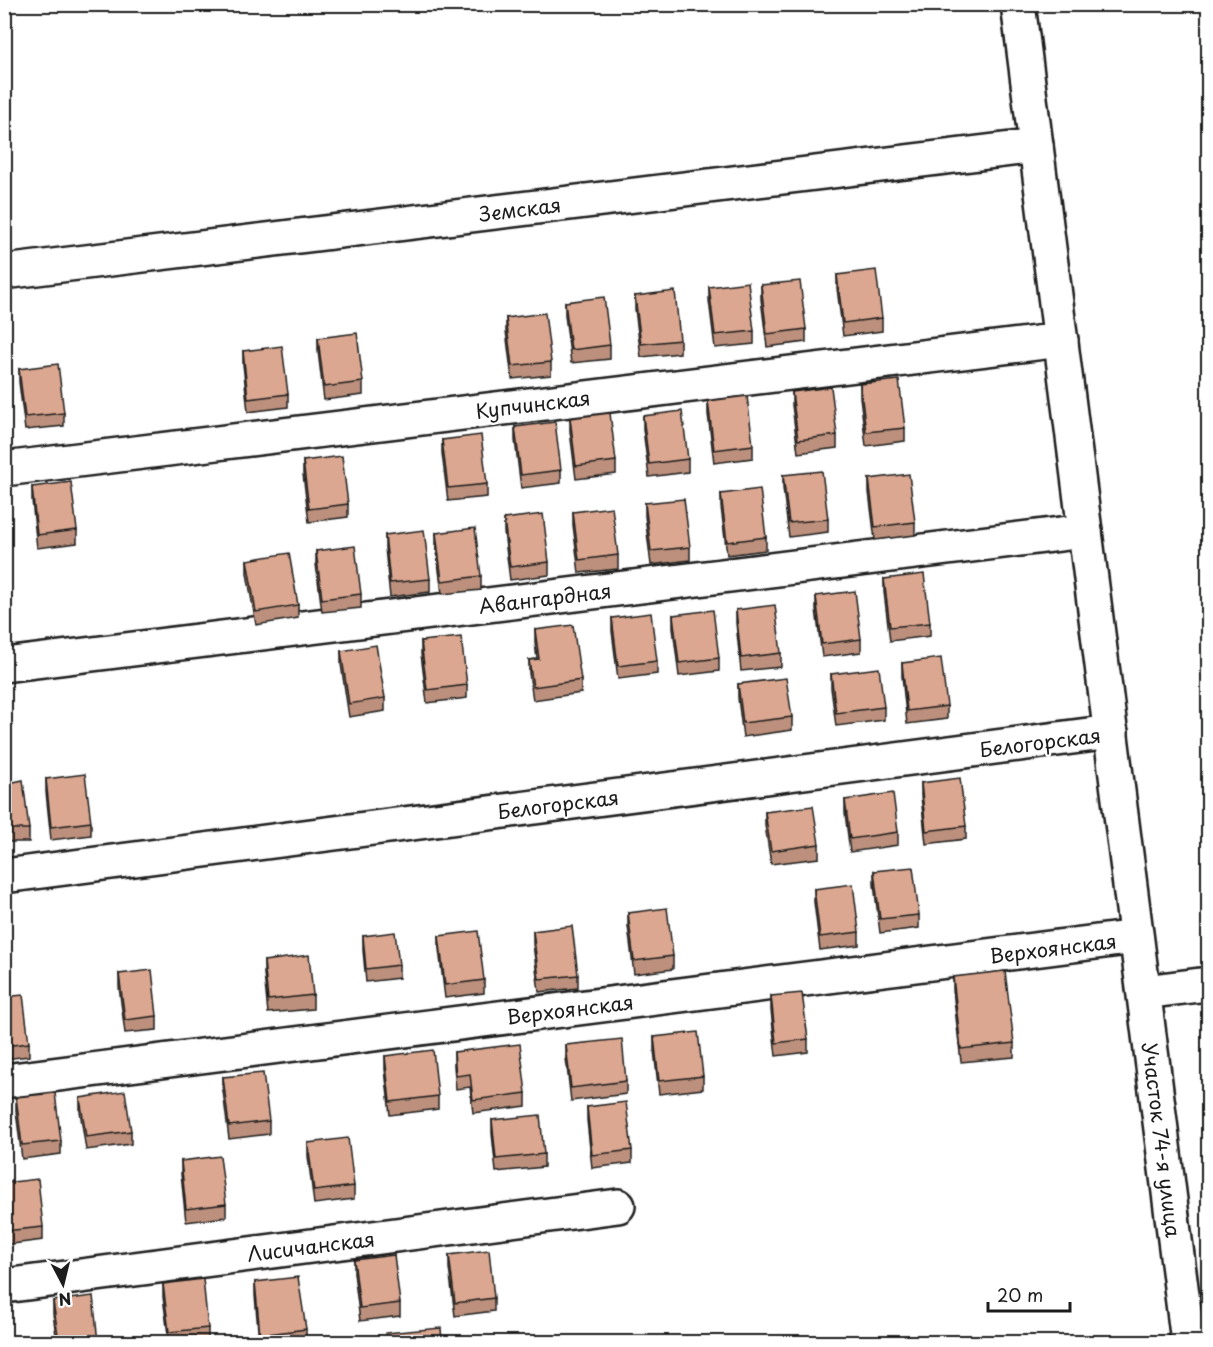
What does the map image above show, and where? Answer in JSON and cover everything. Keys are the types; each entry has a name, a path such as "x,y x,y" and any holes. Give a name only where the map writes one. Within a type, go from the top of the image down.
{"street":[{"name":"Участок 74-я улица","path":"1018,4 1188,1342"},
{"name":"Земская","path":"4,272 1036,146"},
{"name":"Купчинская","path":"4,469 1061,340"},
{"name":"Авангардная","path":"4,665 1085,531"},
{"name":"Белогорская","path":"4,876 1111,732"},
{"name":"Верхоянская","path":"4,1081 1136,937"},
{"path":"1144,992 1209,984"},
{"name":"Лисичанская","path":"4,1286 618,1206"}],"building":[{"path":"876,270 882,318 843,323 837,275"},
{"path":"800,281 806,329 767,334 761,285"},
{"path":"748,282 754,331 715,335 709,287"},
{"path":"675,291 680,340 641,344 635,296"},
{"path":"604,297 610,345 571,350 565,302"},
{"path":"545,313 551,362 512,366 506,318"},
{"path":"357,333 363,382 324,387 318,338"},
{"path":"282,346 288,394 248,399 243,351"},
{"path":"58,364 64,413 25,417 19,369"},
{"path":"899,380 905,428 866,432 860,384"},
{"path":"831,387 837,435 798,440 792,392"},
{"path":"747,396 753,445 714,450 708,401"},
{"path":"682,411 688,459 649,464 643,416"},
{"path":"610,413 616,461 576,466 570,418"},
{"path":"555,422 561,470 521,475 515,427"},
{"path":"481,435 487,484 448,488 442,440"},
{"path":"342,456 348,504 309,509 303,461"},
{"path":"822,471 828,519 789,523 783,475"},
{"path":"909,474 915,522 875,527 869,479"},
{"path":"71,482 77,530 37,535 32,487"},
{"path":"760,489 766,537 727,542 721,494"},
{"path":"684,499 690,547 651,551 645,503"},
{"path":"612,507 618,555 579,560 573,512"},
{"path":"543,514 549,562 510,567 504,519"},
{"path":"475,528 481,576 442,581 436,533"},
{"path":"424,530 430,579 390,583 385,535"},
{"path":"355,546 361,594 322,599 316,551"},
{"path":"289,553 298,605 256,612 247,560"},
{"path":"924,574 930,623 890,627 884,579"},
{"path":"855,591 861,639 822,644 816,596"},
{"path":"775,605 781,653 741,658 736,610"},
{"path":"713,610 719,658 679,663 673,615"},
{"path":"651,613 657,661 618,666 612,618"},
{"path":"573,625 581,680 533,687 529,660 539,659 535,630"},
{"path":"461,637 467,685 427,690 421,641"},
{"path":"376,645 385,698 349,704 341,651"},
{"path":"941,658 947,706 907,711 902,663"},
{"path":"879,668 884,707 836,713 831,674"},
{"path":"786,678 792,717 743,723 738,684"},
{"path":"85,774 91,822 51,827 46,779"},
{"path":"960,778 966,826 926,831 921,783"},
{"path":"23,780 29,829 4,829 4,784"},
{"path":"893,793 898,832 850,839 845,800"},
{"path":"813,806 819,844 771,851 765,812"},
{"path":"913,867 919,915 880,919 874,871"},
{"path":"853,884 859,932 820,937 814,889"},
{"path":"667,908 673,956 634,961 628,913"},
{"path":"572,926 578,975 539,979 533,931"},
{"path":"478,931 484,980 445,985 439,936"},
{"path":"395,932 399,965 366,969 363,936"},
{"path":"309,955 313,995 268,1000 264,961"},
{"path":"152,970 157,1016 125,1020 119,974"},
{"path":"1005,971 1014,1043 961,1049 953,977"},
{"path":"802,993 808,1039 776,1043 771,996"},
{"path":"23,995 29,1043 4,1046 4,997"},
{"path":"698,1032 703,1076 659,1081 654,1037"},
{"path":"622,1039 626,1081 571,1088 566,1045"},
{"path":"520,1044 526,1093 473,1100 470,1074 456,1076 454,1052"},
{"path":"433,1050 438,1096 390,1102 385,1056"},
{"path":"263,1073 269,1121 229,1126 223,1077"},
{"path":"125,1091 131,1131 86,1137 80,1098"},
{"path":"55,1093 61,1141 22,1145 16,1097"},
{"path":"626,1102 632,1150 592,1155 587,1107"},
{"path":"540,1115 544,1154 496,1159 492,1120"},
{"path":"348,1138 354,1186 314,1191 308,1143"},
{"path":"220,1156 226,1204 186,1209 181,1161"},
{"path":"38,1179 43,1227 5,1231 4,1183"},
{"path":"489,1250 494,1298 455,1303 449,1255"},
{"path":"394,1255 400,1303 360,1308 354,1260"},
{"path":"298,1277 306,1329 260,1335 255,1282"},
{"path":"203,1279 208,1328 169,1332 163,1284"},
{"path":"93,1296 98,1342 59,1342 53,1301"},
{"path":"441,1328 442,1342 387,1342 386,1333"}]}
